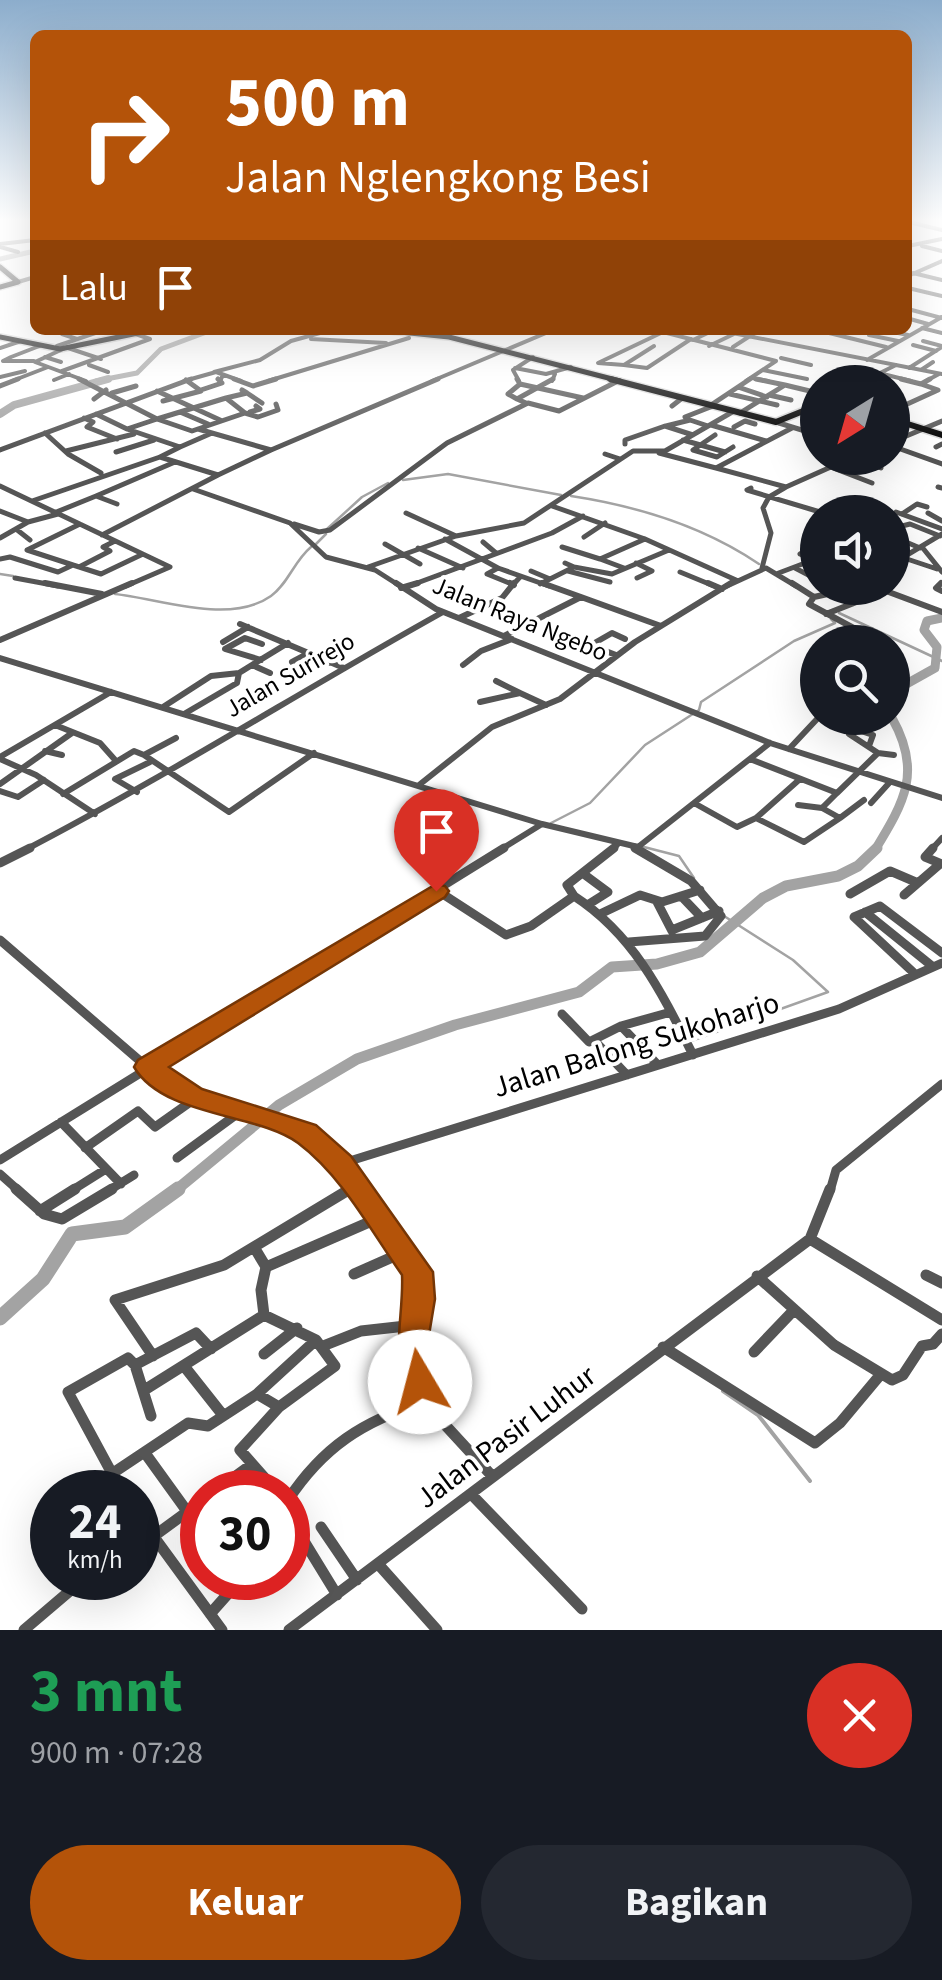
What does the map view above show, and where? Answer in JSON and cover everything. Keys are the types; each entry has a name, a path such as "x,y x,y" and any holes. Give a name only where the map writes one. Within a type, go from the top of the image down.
{"main road":[{"path":"0,337 60,349 136,335"},
{"path":"400,335 423,335"},
{"path":"432,335 574,368 756,420 779,423 800,413"},
{"path":"910,423 942,435"}],"street":[{"path":"930,302 938,298"},
{"path":"927,314 942,306"},
{"path":"912,309 941,318"},
{"path":"912,333 941,318"},
{"path":"912,322 928,324"},
{"path":"912,324 942,333"},
{"path":"66,335 91,344"},
{"path":"34,359 89,335"},
{"path":"104,335 109,341"},
{"path":"54,380 150,339 142,335"},
{"path":"0,450 186,380 260,360 313,335"},
{"path":"102,535 271,450 540,335"},
{"path":"678,335 709,346 811,365"},
{"path":"598,362 647,368 704,335"},
{"path":"709,346 734,335"},
{"path":"742,335 891,365"},
{"path":"837,335 886,348"},
{"path":"869,335 898,341"},
{"path":"867,360 908,335"},
{"path":"515,368 525,373 555,374 598,362 656,336"},
{"path":"733,347 749,336"},
{"path":"296,340 353,338 396,343"},
{"path":"166,423 228,395 409,338"},
{"path":"842,342 852,339"},
{"path":"767,340 776,348"},
{"path":"21,341 0,350 12,360 61,362"},
{"path":"923,341 939,350"},
{"path":"624,365 654,346 644,343"},
{"path":"0,367 42,345"},
{"path":"914,345 939,350"},
{"path":"766,441 683,418 730,394 799,346"},
{"path":"60,349 101,359"},
{"path":"910,367 939,350"},
{"path":"515,368 534,358"},
{"path":"34,359 89,381 166,423 271,450"},
{"path":"921,370 933,362"},
{"path":"86,364 108,372 89,381"},
{"path":"0,376 46,367"},
{"path":"0,386 46,367"},
{"path":"515,368 520,384"},
{"path":"910,368 941,374"},
{"path":"763,370 800,378"},
{"path":"198,429 260,409 247,389 213,372"},
{"path":"517,399 556,379 555,374"},
{"path":"921,384 941,374"},
{"path":"145,412 220,384 223,375"},
{"path":"752,378 800,389"},
{"path":"186,380 216,400"},
{"path":"520,384 508,394 528,404 559,411 618,382"},
{"path":"910,383 940,390"},
{"path":"520,384 583,398"},
{"path":"659,453 785,385"},
{"path":"96,403 108,391 122,386"},
{"path":"108,391 136,386"},
{"path":"738,387 777,405"},
{"path":"161,389 220,420"},
{"path":"910,406 940,390"},
{"path":"730,394 792,400"},
{"path":"228,395 245,413 256,418 278,410 276,404"},
{"path":"163,401 177,400"},
{"path":"672,406 681,400"},
{"path":"96,403 113,408"},
{"path":"96,403 105,410"},
{"path":"290,523 321,532 338,526 447,443 528,404"},
{"path":"96,414 134,434 180,447"},
{"path":"127,428 179,416 208,424"},
{"path":"84,418 94,422 87,426 117,439"},
{"path":"690,420 674,420 623,442 786,488"},
{"path":"910,436 942,421"},
{"path":"779,423 800,430"},
{"path":"665,426 694,434"},
{"path":"716,468 792,428"},
{"path":"45,433 102,474"},
{"path":"66,451 134,434"},
{"path":"32,502 102,474 160,457 212,434"},
{"path":"729,441 741,434"},
{"path":"712,437 733,447 714,456 693,450 700,445 712,437"},
{"path":"116,452 154,440"},
{"path":"683,440 700,445"},
{"path":"136,447 148,460"},
{"path":"368,567 456,536 512,526 552,506 639,448"},
{"path":"910,448 942,464"},
{"path":"726,452 740,456"},
{"path":"605,454 620,459"},
{"path":"160,457 218,475"},
{"path":"0,538 28,522 175,462"},
{"path":"132,465 150,472"},
{"path":"762,568 771,533 763,508 769,497 811,475"},
{"path":"851,475 872,483"},
{"path":"0,486 169,568 0,640"},
{"name":"Jalan Raya Ngebo","path":"193,489 290,523 326,557 368,567 438,612 597,671 770,742 942,798"},
{"path":"746,490 800,506"},
{"path":"0,497 12,492"},
{"path":"96,496 117,504"},
{"path":"941,533 899,513 917,504 942,521"},
{"path":"552,506 645,538 736,580"},
{"path":"0,511 28,522"},
{"path":"406,513 456,536"},
{"path":"401,588 434,582 496,553 561,532 583,516"},
{"path":"584,537 605,523"},
{"path":"0,559 80,524"},
{"path":"910,525 941,533"},
{"path":"512,526 536,540"},
{"path":"16,529 30,540"},
{"path":"64,530 79,536"},
{"path":"910,554 941,533"},
{"path":"590,565 645,538"},
{"path":"446,539 480,560 520,577 661,626"},
{"path":"499,540 512,547"},
{"path":"10,556 54,571 110,551 104,548 116,541"},
{"path":"483,542 496,553"},
{"path":"612,542 626,548"},
{"path":"910,543 921,548 940,570"},
{"path":"385,544 420,564"},
{"path":"562,547 624,568"},
{"path":"418,548 464,568"},
{"path":"27,550 101,574"},
{"path":"540,584 569,567 611,574 668,550"},
{"path":"108,583 98,579 101,574 143,554"},
{"path":"910,561 940,570"},
{"path":"636,563 652,571 637,578"},
{"path":"776,574 800,566"},
{"path":"569,567 610,582"},
{"path":"420,785 492,727 546,705 616,655 736,580 762,568 800,588"},
{"path":"795,568 800,570"},
{"path":"505,569 487,574 514,585"},
{"path":"531,571 550,579"},
{"path":"680,572 722,589"},
{"path":"459,618 502,598 520,577"},
{"path":"15,578 107,595"},
{"path":"942,584 936,588 942,591"},
{"path":"463,665 523,626 581,597"},
{"path":"910,600 942,612"},
{"path":"813,605 847,625"},
{"path":"826,614 850,605"},
{"path":"477,609 491,615"},
{"name":"Jalan Surirejo","path":"0,863 136,792 234,730 438,612"},
{"path":"508,620 523,626"},
{"path":"223,642 244,626 344,668"},
{"path":"253,640 264,634"},
{"path":"606,651 625,638 612,634 588,644 616,655"},
{"path":"262,644 245,638 225,649 262,660"},
{"path":"163,707 211,676 239,674 288,644"},
{"path":"292,662 309,652"},
{"path":"0,658 542,824 635,848 662,860 719,911"},
{"path":"305,665 332,662"},
{"path":"252,666 270,673"},
{"path":"184,714 238,683 239,674"},
{"path":"496,681 546,705"},
{"path":"96,814 44,780 0,758 111,692"},
{"path":"480,702 520,692"},
{"path":"55,726 100,743 116,760"},
{"path":"44,780 18,797 0,788 72,733"},
{"path":"789,749 802,735"},
{"path":"136,792 115,779 176,738"},
{"path":"635,848 770,742"},
{"path":"869,746 878,753 894,755"},
{"path":"62,794 138,749 147,759 228,812 314,753"},
{"path":"45,751 62,755"},
{"path":"822,808 878,753"},
{"path":"750,759 837,793"},
{"path":"694,803 737,828 756,818 800,779"},
{"path":"756,818 804,842 894,783"},
{"path":"798,805 822,808 840,818"},
{"path":"0,1160 542,824"},
{"path":"904,895 941,864 924,857 942,838"},
{"path":"617,845 586,875 568,885 574,896 600,914 647,964 692,1055"},
{"path":"850,894 890,871 918,883"},
{"path":"586,875 608,892 588,904"},
{"path":"438,890 506,935 531,926 574,896"},
{"path":"600,914 640,896 657,902 700,890"},
{"path":"681,896 702,918"},
{"path":"657,902 674,935"},
{"path":"914,973 853,921 877,906 884,908 942,953"},
{"path":"674,935 719,911"},
{"path":"628,942 674,935 705,936 716,927 719,911"},
{"path":"865,912 937,965"},
{"path":"0,940 148,1067 196,1098 310,1135 340,1164 418,1272 415,1362 424,1402 492,1477"},
{"name":"Jalan Balong Sukoharjo","path":"340,1164 839,1009 937,965"},
{"path":"562,1014 588,1042 620,1026 671,1012"},
{"path":"620,1026 658,1065"},
{"path":"594,1040 627,1075"},
{"path":"942,1084 836,1170 820,1222 810,1239 942,1320"},
{"path":"85,1148 138,1112 155,1128 196,1098"},
{"path":"177,1158 237,1114"},
{"path":"61,1122 121,1184"},
{"path":"40,1211 106,1169"},
{"path":"0,1174 40,1211 62,1219 134,1175"},
{"path":"153,1356 113,1301 224,1265 357,1184"},
{"path":"266,1267 381,1216"},
{"name":"Jalan Pasir Luhur","path":"289,1630 810,1239"},
{"path":"254,1246 266,1267 261,1290 264,1315"},
{"path":"354,1274 406,1251"},
{"path":"926,1275 942,1283"},
{"path":"757,1276 834,1345 881,1374 899,1378 922,1346 934,1344 942,1334"},
{"path":"754,1352 794,1310"},
{"path":"256,1470 240,1450 279,1408 335,1366 319,1343 297,1328 264,1315"},
{"path":"146,1389 264,1315"},
{"path":"117,1470 188,1423 208,1426 257,1394 319,1343 362,1331 414,1325"},
{"path":"264,1354 297,1328"},
{"path":"134,1365 196,1333 211,1348"},
{"path":"665,1346 815,1443 832,1433 852,1402 881,1374"},
{"path":"108,1470 68,1392 128,1358 146,1389 144,1400 151,1416"},
{"path":"184,1366 222,1414"},
{"path":"257,1394 279,1408"},
{"path":"310,1470 350,1430 424,1402"},
{"path":"144,1454 180,1503"},
{"path":"244,1470 251,1465"},
{"path":"471,1494 522,1542 582,1609"},
{"path":"321,1528 357,1580"},
{"path":"160,1548 222,1630"},
{"path":"310,1551 337,1595"},
{"path":"379,1566 436,1630"},
{"path":"24,1630 59,1600"},
{"path":"210,1614 225,1600"}],"waterway":[{"path":"96,381 137,373 161,349 199,335"},
{"path":"0,414 14,405 108,379"},
{"path":"403,480 448,474 561,495"},
{"path":"327,529 362,497 388,483"},
{"path":"571,496 692,528 759,564"},
{"path":"316,544 326,534"},
{"path":"115,594 195,608 236,609 271,596 311,547"},
{"path":"0,574 13,576"},
{"path":"839,613 942,661"},
{"path":"910,682 935,668 937,647 924,630 927,621 942,618"},
{"path":"551,823 590,803 645,745 699,710 701,702 794,641 835,623 831,619"},
{"path":"875,850 895,816 906,785 908,770 900,735"},
{"path":"644,847 679,856 694,878"},
{"path":"175,1191 279,1105 357,1059 455,1025 579,992 612,967 657,964 700,952 763,898 786,886 838,876 858,866 875,850"},
{"path":"691,1041 828,992 793,960 724,916"},
{"path":"0,1318 43,1279 72,1234 125,1227 178,1189"},
{"path":"723,1391 758,1415 810,1481"}],"route":[{"path":"420,1382 413,1335 419,1299 418,1272 340,1164 305,1133 237,1114 192,1096 148,1067 436,891"}]}
